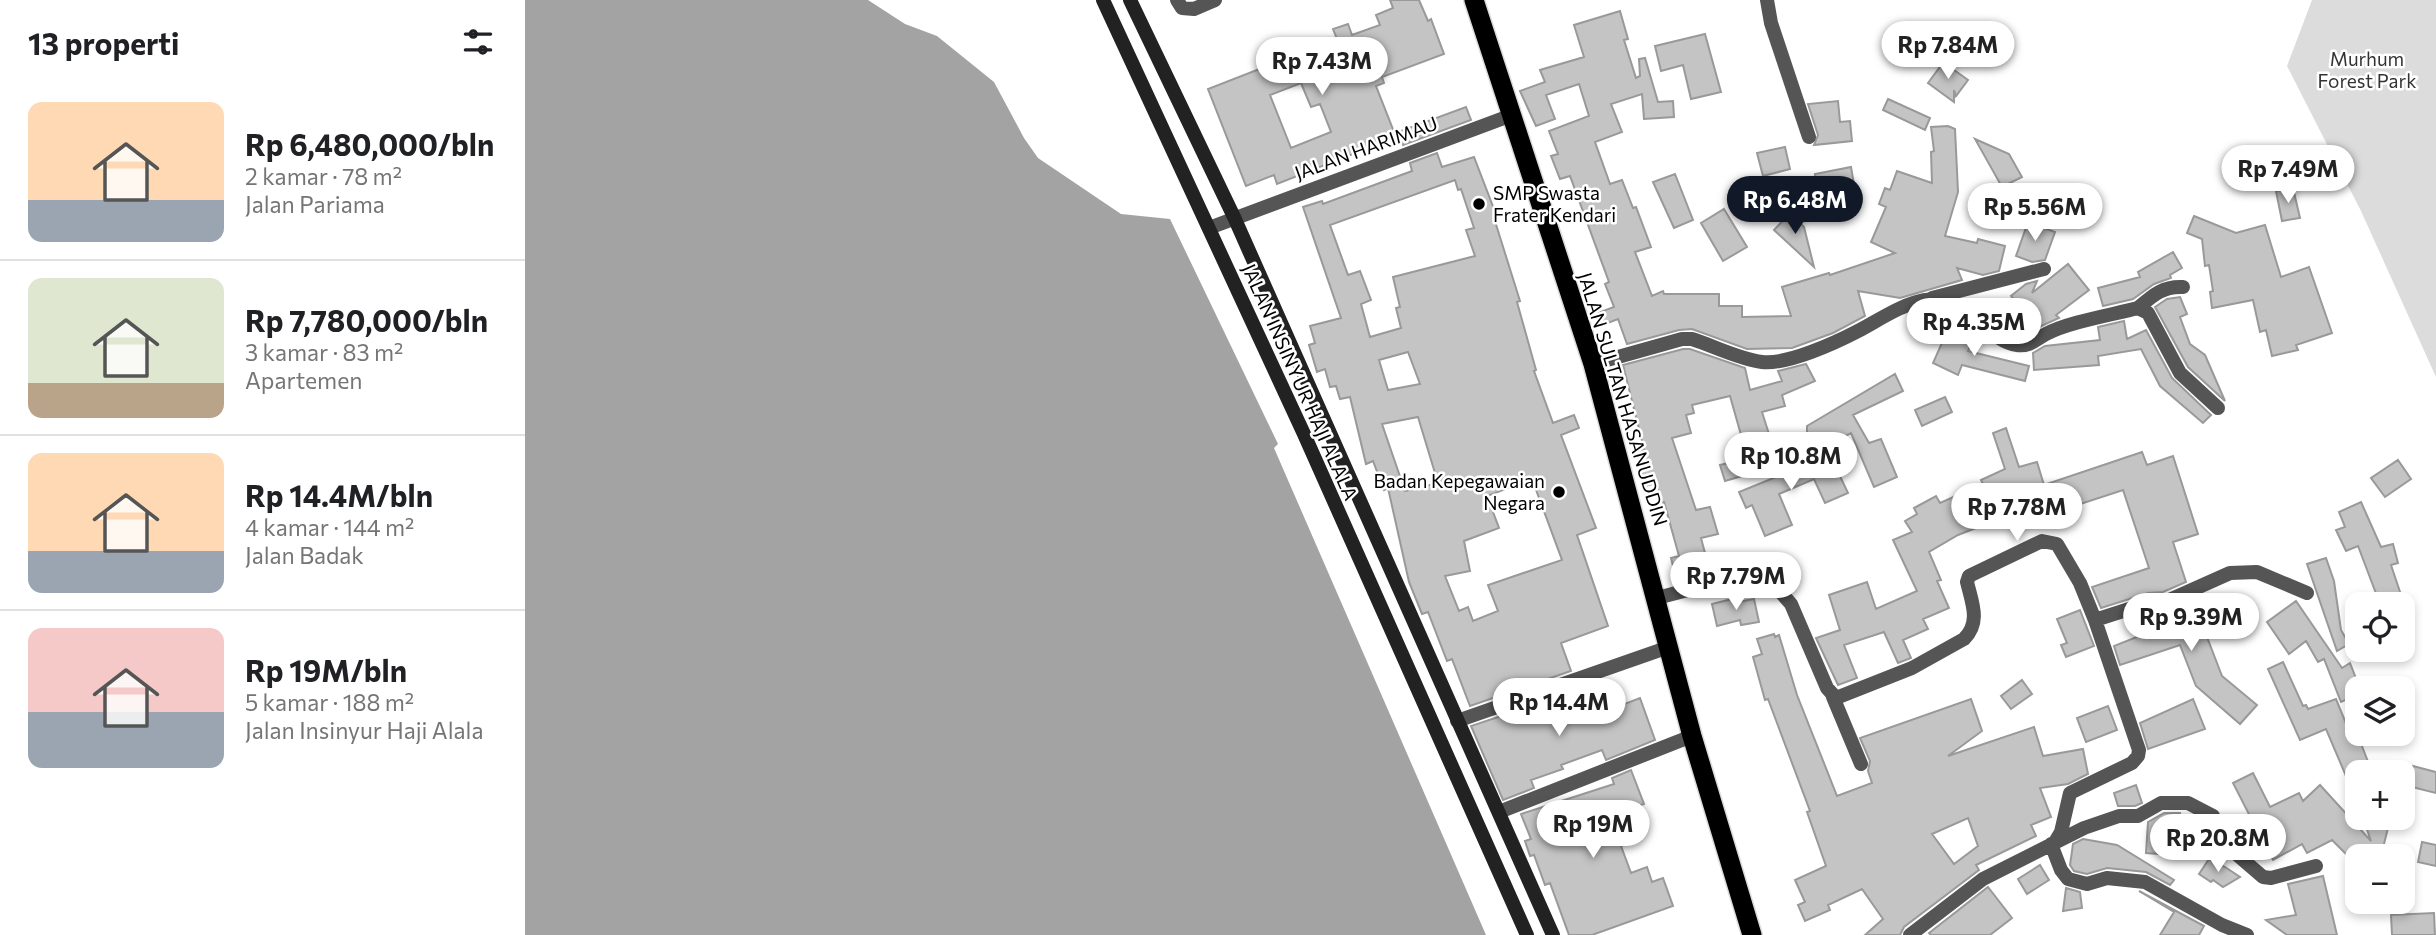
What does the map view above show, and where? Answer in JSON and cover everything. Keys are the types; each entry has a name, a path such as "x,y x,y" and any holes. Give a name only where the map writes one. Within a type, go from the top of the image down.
{"highway":[{"name":"JALAN SULTAN HASANUDDIN","path":"1474,0 1593,364 1692,736 1752,935"}],"main road":[{"name":"JALAN INSINYUR HAJI ALALA","path":"1103,0 1304,434 1527,935"},
{"name":"JALAN INSINYUR HAJI ALALA","path":"1130,0 1234,217 1553,935"}],"street":[{"path":"1177,0 1182,8 1191,9 1215,0"},
{"path":"1767,0 1771,23 1809,137"},
{"name":"JALAN HARIMAU","path":"1209,228 1512,115"},
{"path":"1593,364 1682,339 1692,339 1761,362 1775,362 1857,332 1890,313 1927,299 2044,269"},
{"path":"1927,299 1962,309 1988,327 1998,340 2018,345 2033,343 2047,333 2138,308 2160,290 2170,286 2183,287"},
{"path":"2138,308 2148,313 2179,373 2218,408"},
{"path":"1833,697 1846,696 1912,668 1964,639 1971,632 1975,620 1967,582 1969,576 2042,541 2053,542 2061,548 2080,583 2139,750 2138,757 2132,763 2070,793 2061,832 2053,843"},
{"path":"2095,620 2151,601 2165,602 2230,573 2257,572 2307,593"},
{"path":"1657,598 1745,575 1766,575 1791,604 1861,764"},
{"path":"1457,721 1669,648"},
{"path":"1499,812 1692,736"},
{"path":"1910,935 1964,890 2053,843 2084,828 2119,817 2146,813 2161,803 2187,803 2213,816 2227,846 2263,877 2271,878 2316,866"},
{"path":"2053,843 2061,870 2068,878 2087,884 2107,878 2145,882 2222,925 2247,935"}],"green space":[{"name":"Murhum Forest Park","path":"2312,0 2436,0 2436,377 2361,211 2287,66"}],"shaded area":[{"path":"525,0 868,0 905,24 937,36 994,82 1038,158 1121,214 1170,219 1278,444 1274,448 1486,935 525,935"}],"building":[{"path":"1390,0 1419,0 1428,21 1431,19 1444,54 1382,77 1384,83 1376,86 1396,137 1277,184 1274,175 1246,186 1208,89 1337,39 1333,29 1348,24 1352,35 1380,25 1376,15 1393,8","holes":["1301,83 1311,107 1320,104 1331,132 1291,148 1270,95"]},
{"path":"1620,11 1628,39 1624,40 1636,78 1640,76 1639,59 1645,58 1658,102 1673,101 1674,117 1644,119 1642,94 1611,104 1622,132 1595,142 1610,184 1622,180 1633,208 1636,207 1651,247 1635,252 1652,296 1663,291 1664,294 1719,294 1719,306 1742,306 1742,317 1791,316 1782,287 1829,273 1830,275 1895,253 1871,242 1886,207 1879,204 1885,188 1890,190 1897,171 1932,183 1931,152 1934,151 1931,127 1948,126 1955,129 1958,192 1945,236 1977,243 1978,239 2005,246 1999,271 1983,275 1957,268 1962,280 1900,298 1858,291 1865,316 1833,333 1792,348 1747,349 1692,329 1627,344 1618,319 1600,326 1595,314 1614,307 1605,284 1609,282 1570,176 1560,179 1551,156 1558,154 1549,131 1589,116 1579,84 1546,95 1555,119 1536,126 1520,91 1545,82 1540,70 1584,57 1574,25"},
{"path":"1705,34 1721,92 1691,99 1683,65 1661,71 1655,46"},
{"path":"1940,60 1968,80 1956,96 1954,90 1954,102 1928,83 1942,64"},
{"path":"1888,99 1930,118 1925,130 1883,110"},
{"path":"1838,101 1840,122 1850,121 1852,141 1814,145 1818,135 1808,104"},
{"path":"1466,107 1471,120 1403,145 1398,132"},
{"path":"1975,139 2009,154 2022,177 2002,187"},
{"path":"1785,147 1790,169 1763,176 1757,153"},
{"path":"1437,153 1442,167 1474,157 1497,217 1494,218 1520,301 1517,302 1536,370 1534,371 1553,423 1574,415 1579,428 1561,435 1596,528 1577,535 1608,626 1561,643 1571,671 1470,706 1452,659 1447,661 1428,612 1422,614 1409,582 1388,488 1384,490 1373,461 1366,464 1350,397 1340,399 1336,386 1330,387 1325,369 1317,372 1309,345 1315,343 1310,326 1341,318 1303,207 1322,201 1323,204 1412,171 1410,163","holes":["1455,180 1458,190 1461,189 1474,228 1466,230 1475,256 1393,277 1400,307 1396,308 1401,328 1370,337 1361,304 1371,300 1360,271 1348,275 1330,225","1408,352 1420,384 1388,390 1379,360","1418,417 1438,483 1405,491 1382,424","1532,479 1562,560 1488,585 1498,611 1473,621 1468,607 1459,611 1445,576 1470,571 1464,541 1499,528 1487,496"]},
{"path":"1851,167 1856,196 1818,203 1815,174"},
{"path":"1675,174 1693,220 1674,228 1653,182"},
{"path":"2293,188 2300,218 2282,221 2276,191"},
{"path":"1724,209 1747,247 1723,261 1701,223"},
{"path":"1790,213 1804,227 1814,267 1774,230"},
{"path":"2194,216 2236,233 2265,225 2281,277 2309,267 2332,333 2296,345 2298,350 2272,356 2266,330 2260,332 2253,300 2212,308 2210,292 2213,291 2209,265 2205,266 2202,239 2187,233"},
{"path":"2028,222 2055,232 2045,260 2032,262 2016,256"},
{"path":"2173,252 2182,268 2170,275 2171,278 2154,284 2133,299 2103,306 2098,288 2140,277 2138,272"},
{"path":"2068,264 2089,290 2056,315 2059,318 2037,328 2011,296 2026,284 2037,281 2032,293"},
{"path":"2180,297 2187,314 2180,317 2190,344 2205,355 2225,401 2188,367 2155,307 2167,299"},
{"path":"2124,321 2127,339 2146,330 2172,378 2211,415 2203,423 2160,386 2141,349 2098,356 2099,365 2034,370 2033,353 2045,346 2100,340 2098,327"},
{"path":"1949,327 1974,338 1968,351 2029,366 2025,381 1962,365 1958,375 1933,363"},
{"path":"1683,349 1745,368 1750,390 1782,381 1778,371 1806,364 1815,381 1782,395 1785,406 1762,412 1769,434 1743,442 1730,396 1692,405 1694,413 1686,415 1691,433 1672,438 1696,510 1710,507 1718,534 1701,538 1709,568 1676,578 1671,558 1679,556 1664,502 1661,503 1656,483 1645,486 1636,452 1644,449 1623,365"},
{"path":"1895,374 1903,391 1853,415 1869,443 1881,439 1897,477 1874,487 1851,433 1819,452 1807,432 1807,426"},
{"path":"1945,397 1952,412 1922,426 1915,410"},
{"path":"2006,428 2019,467 2037,462 2044,485 2142,452 2147,465 2173,456 2198,534 2173,542 2186,582 2163,592 2148,593 2101,608 2092,587 2149,568 2123,490 2059,511 2056,500 1958,535 1929,552 1941,580 1937,581 1949,608 1923,619 1928,629 1903,640 1911,658 1898,663 1884,632 1844,645 1857,678 1838,685 1816,638 1840,630 1829,595 1867,582 1876,609 1917,591 1893,540 1912,532 1905,521 1917,514 1914,508 1936,496 1940,503 1983,484 1981,480 2005,469 1993,433"},
{"path":"1830,455 1848,493 1825,503 1814,479 1779,494 1792,525 1765,536 1752,505 1746,508 1739,492"},
{"path":"2398,460 2411,479 2385,497 2371,478"},
{"path":"1737,461 1742,476 1725,481 1720,465"},
{"path":"2361,502 2381,547 2393,544 2398,563 2391,565 2400,592 2375,592 2358,546 2346,551 2336,530 2345,527 2339,512"},
{"path":"2326,558 2334,581 2341,630 2345,637 2345,646 2337,651 2307,564"},
{"path":"1732,599 1733,603 1754,599 1759,622 1741,625 1740,620 1717,626 1712,604"},
{"path":"2192,600 2195,608 2210,602 2222,631 2207,637 2222,676 2257,705 2240,724 2196,686 2180,645 2120,665 2114,646 2157,629 2151,612 2168,611"},
{"path":"2296,601 2342,668 2350,663 2355,676 2345,676 2345,700 2341,702 2324,659 2318,662 2306,641 2289,654 2267,622"},
{"path":"2080,610 2094,646 2066,657 2061,645 2067,643 2057,619"},
{"path":"1779,635 1797,695 1837,796 1872,783 1868,771 1870,761 1860,738 1971,699 1982,731 1948,756 2034,727 2043,756 2083,749 2088,774 2068,784 2040,788 2051,817 2031,825 2036,836 1976,865 1979,870 1904,927 1900,935 1865,935 1883,919 1862,889 1828,905 1830,910 1805,921 1798,905 1805,902 1795,880 1826,866 1807,812 1810,811 1768,699 1765,700 1753,657 1762,654 1757,639","holes":["1968,818 1978,846 1954,864 1932,834"]},
{"path":"2283,662 2303,706 2306,705 2308,709 2336,699 2345,721 2345,746 2362,746 2367,760 2345,760 2345,774 2326,729 2300,740 2268,669"},
{"path":"2022,680 2032,694 2011,709 2001,696"},
{"path":"1593,684 1604,712 1640,698 1655,740 1606,760 1602,750 1561,765 1563,769 1531,780 1534,788 1503,800 1471,726 1510,713 1514,723 1545,711 1542,702"},
{"path":"2193,699 2205,729 2148,749 2140,723"},
{"path":"2108,706 2117,730 2086,742 2077,718"},
{"path":"2415,767 2436,772 2436,793 2415,788"},
{"path":"1631,770 1644,804 1610,816 1631,873 1647,867 1652,882 1663,878 1673,906 1592,935 1569,935 1550,883 1545,885 1534,855 1530,856 1525,841 1531,839 1521,814 1614,784 1612,778"},
{"path":"2253,773 2270,807 2299,793 2303,801 2320,785 2345,812 2345,830 2361,830 2371,841 2367,830 2388,830 2384,844 2345,844 2345,853 2332,840 2307,853 2302,844 2273,860 2259,835 2255,837 2248,825 2253,822 2233,783"},
{"path":"2136,785 2142,803 2135,806 2118,806 2114,793"},
{"path":"2164,813 2180,813 2182,829 2191,815 2206,823 2209,829 2200,845 2173,829 2172,855 2146,853 2148,822"},
{"path":"2083,839 2117,845 2174,880 2170,885 2146,872 2107,868 2087,874 2074,871 2070,865 2073,844"},
{"path":"2422,842 2436,845 2436,866 2418,862"},
{"path":"2209,859 2240,877 2223,887 2213,880 2211,882 2199,874"},
{"path":"2040,865 2049,880 2027,894 2018,879"},
{"path":"2323,876 2337,935 2287,935 2266,920 2296,915 2288,884"},
{"path":"1988,887 2012,918 1990,935 1929,933"},
{"path":"2066,888 2080,892 2082,908 2063,911"},
{"path":"2139,891 2204,926 2199,935 2160,935 2174,912"},
{"path":"2434,913 2435,935 2392,935 2391,915"}],"place":[{"name":"SMP Swasta Frater Kendari","path":"1479,204"},
{"name":"Badan Kepegawaian Negara","path":"1559,492"}]}
